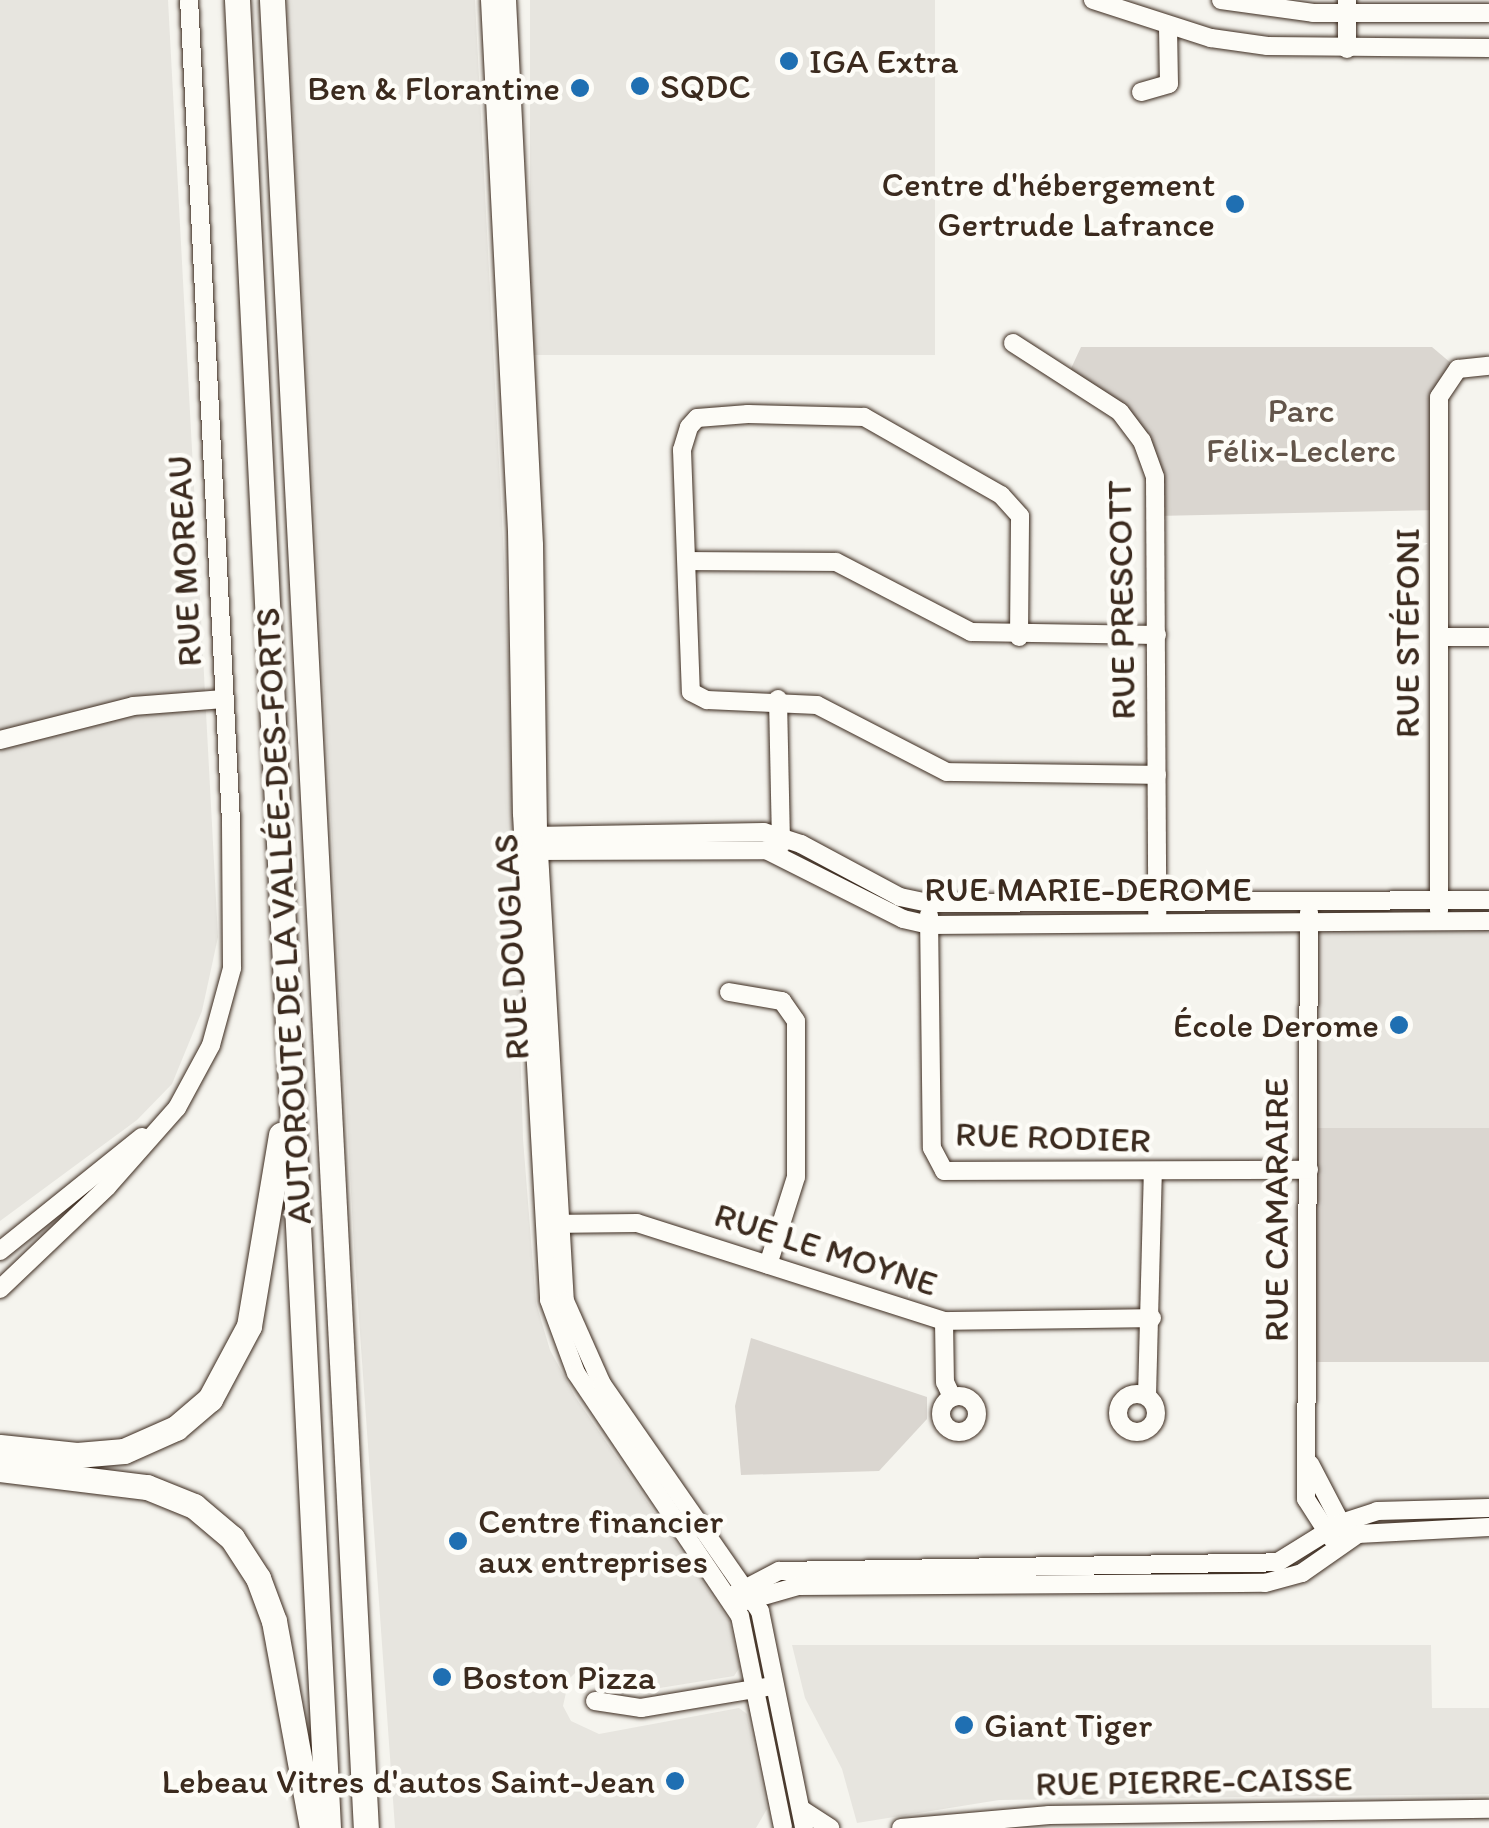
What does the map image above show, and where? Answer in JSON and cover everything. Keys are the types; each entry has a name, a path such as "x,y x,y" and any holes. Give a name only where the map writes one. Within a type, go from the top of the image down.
{"highway":[{"name":"AUTOROUTE DE LA VALLÉE-DES-FORTS","path":"237,0 328,1828"},
{"name":"AUTOROUTE DE LA VALLÉE-DES-FORTS","path":"272,0 366,1828"},
{"path":"0,1446 77,1455 124,1451 176,1428 217,1390 244,1341 262,1274 289,1071"},
{"path":"0,1469 147,1486 194,1506 232,1538 258,1578 274,1621 312,1828"}],"street":[{"name":"RUE MOREAU","path":"0,1289 130,1163 177,1108 217,1030 234,951 189,0"},
{"name":"RUE DOUGLAS","path":"490,0 551,1224 565,1300 581,1348 740,1597 764,1620 802,1819"},
{"name":"RUE DOUGLAS","path":"506,0 534,545 531,843"},
{"path":"1093,0 1168,26 1268,46 1347,50 1489,48"},
{"path":"1222,0 1489,13"},
{"path":"1347,7 1347,50"},
{"path":"1141,92 1169,84 1168,26"},
{"name":"RUE PRESCOTT","path":"1013,344 1094,390 1142,441 1156,477 1156,923"},
{"name":"RUE STÉFONI","path":"1439,921 1440,398 1458,369 1482,366"},
{"path":"1019,637 1021,536 1013,506 864,417 697,418 682,450 691,692 707,700 778,699 817,706 947,772 1157,775"},
{"path":"688,561 836,562 971,632 1019,637 1156,635"},
{"path":"1440,637 1489,637"},
{"path":"0,740 133,706 224,699"},
{"path":"778,699 782,856"},
{"name":"RUE MARIE-DEROME","path":"531,843 780,836 900,897 928,903 1489,900"},
{"name":"RUE MARIE-DEROME","path":"531,843 766,850 903,918 929,924 1489,921"},
{"name":"RUE CAMARAIRE","path":"1310,901 1308,1460 1338,1535"},
{"name":"RUE RODIER","path":"928,903 932,1148 944,1172 1309,1170"},
{"path":"729,992 782,1001 796,1021 796,1177 768,1266"},
{"name":"RUE MOREAU","path":"0,1251 177,1108"},
{"path":"1146,1396 1152,1318 1153,1172"},
{"name":"RUE LE MOYNE","path":"551,1224 637,1224 944,1321 1152,1318"},
{"path":"944,1321 944,1382 952,1397"},
{"path":"740,1597 785,1586 948,1576 1131,1574 1285,1580 1338,1535 1376,1511 1489,1508"},
{"path":"1338,1535 1387,1529 1489,1527"},
{"name":"RUE DOUGLAS","path":"740,1597 778,1823"},
{"path":"595,1701 631,1709 777,1685"},
{"name":"RUE PIERRE-CAISSE","path":"901,1828 1049,1816 1489,1808"},
{"path":"802,1819 830,1828"}],"shaded area":[{"path":"0,0 168,0 218,937 202,1011 172,1084 137,1120 0,1221"},
{"path":"287,0 475,0 507,616 523,1139 536,1303 550,1350 576,1398 729,1621 740,1667 734,1676 635,1692 602,1666 580,1668 569,1679 563,1706 571,1721 599,1734 739,1708 747,1714 767,1809 756,1828 395,1828 354,1248"},
{"path":"530,0 935,0 935,355 530,355"},
{"name":"École Derome","path":"1309,921 1489,921 1489,1128 1309,1128"},
{"path":"792,1645 1431,1645 1432,1708 1489,1708 1489,1794 999,1800 857,1823 842,1769 805,1698"}],"green space":[{"name":"Parc Félix-Leclerc","path":"1081,347 1432,347 1458,369 1447,382 1439,510 1156,516 1142,441 1068,375"},
{"path":"1309,1128 1489,1128 1489,1362 1309,1362"},
{"path":"751,1338 927,1397 927,1419 879,1471 741,1475 735,1406"}],"place":[{"name":"IGA Extra","path":"789,61"},
{"name":"SQDC","path":"640,86"},
{"name":"Ben & Florantine","path":"580,88"},
{"name":"Centre d'hébergement Gertrude Lafrance","path":"1235,204"},
{"name":"École Derome","path":"1399,1025"},
{"name":"Centre financier aux entreprises","path":"458,1541"},
{"name":"Boston Pizza","path":"442,1677"},
{"name":"Giant Tiger","path":"964,1725"},
{"name":"Lebeau Vitres d'autos Saint-Jean","path":"675,1781"}]}
